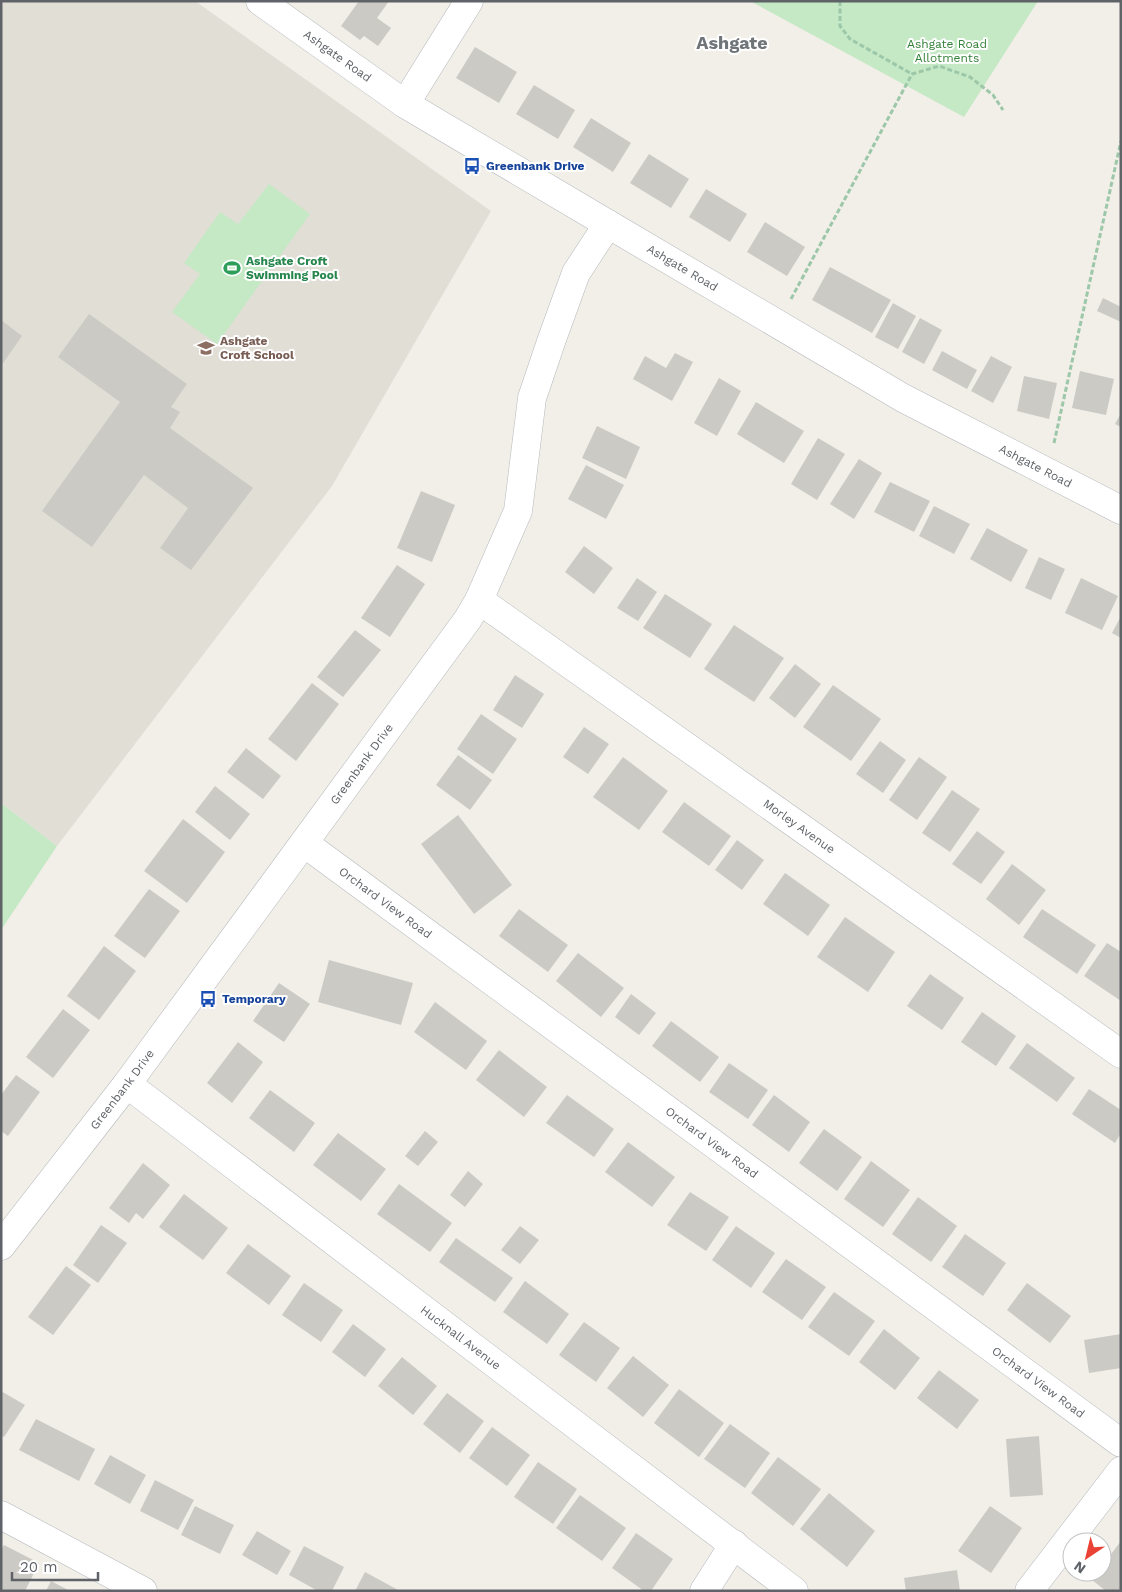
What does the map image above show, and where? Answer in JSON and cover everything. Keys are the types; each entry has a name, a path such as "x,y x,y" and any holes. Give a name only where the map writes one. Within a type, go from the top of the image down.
{"street":[{"name":"Ashgate Road","path":"260,1 405,104 777,324 904,398 1121,510"},
{"path":"405,104 468,1"},
{"name":"Greenbank Drive","path":"1,1246 127,1084 468,619 479,600 518,511 532,398 552,339 576,273 608,224"},
{"name":"Morley Avenue","path":"479,600 1121,1054"},
{"name":"Orchard View Road","path":"304,843 1121,1443"},
{"name":"Hucknall Avenue","path":"127,1084 794,1591"},
{"path":"1029,1591 1121,1471"},
{"path":"1,1515 143,1591"},
{"path":"704,1591 734,1544"}],"path":[{"path":"840,1 840,26 850,39 912,74"},
{"path":"777,324 912,74 939,66 970,77 993,95 1003,110"},
{"path":"1047,472 1121,140"}],"shaded area":[{"name":"Ashgate Croft School","path":"1,1 195,1 491,211 332,486 57,846 1,803"}],"green space":[{"name":"Ashgate Road Allotments","path":"750,1 1038,1 964,117"},
{"name":"Ashgate Croft Swimming Pool","path":"269,184 310,214 217,344 172,312 200,274 184,263 220,212 238,224"},
{"path":"1,803 57,846 1,930"}],"building":[{"path":"359,1 389,1 377,18 391,28 378,46 364,36 360,40 341,26"},
{"path":"475,47 517,72 499,103 456,78"},
{"path":"534,85 575,110 558,139 516,114"},
{"path":"591,118 631,143 613,172 573,147"},
{"path":"649,154 689,179 671,208 630,183"},
{"path":"706,189 747,214 730,242 689,217"},
{"path":"765,222 805,247 787,276 747,252"},
{"path":"830,267 891,300 872,333 812,300"},
{"path":"1103,298 1121,307 1121,322 1097,311"},
{"path":"893,303 916,316 898,349 875,337"},
{"path":"89,314 187,384 171,407 180,412 170,428 253,488 191,570 160,548 188,508 144,475 92,547 42,511 120,402 58,357"},
{"path":"920,318 942,330 924,364 902,352"},
{"path":"1,320 22,336 1,366"},
{"path":"942,351 977,370 967,389 932,370"},
{"path":"675,353 693,362 672,401 633,379 645,356 666,368"},
{"path":"991,356 1012,367 993,403 971,391"},
{"path":"1080,371 1114,379 1106,415 1072,408"},
{"path":"1024,376 1057,383 1049,419 1017,411"},
{"path":"719,378 741,391 717,436 694,423"},
{"path":"756,402 804,431 784,463 737,434"},
{"path":"1121,413 1121,427 1115,424"},
{"path":"597,426 640,447 626,479 582,458"},
{"path":"818,438 845,454 817,500 791,484"},
{"path":"859,459 882,473 854,519 830,504"},
{"path":"586,465 624,485 606,519 568,499"},
{"path":"890,482 930,501 914,532 874,512"},
{"path":"421,491 455,505 432,562 397,548"},
{"path":"934,506 970,524 954,554 919,536"},
{"path":"987,528 1028,550 1011,582 970,559"},
{"path":"584,546 613,568 594,594 565,572"},
{"path":"1039,557 1065,569 1051,600 1025,588"},
{"path":"397,565 425,584 390,637 361,618"},
{"path":"637,578 657,592 638,621 617,608"},
{"path":"1081,578 1118,596 1102,630 1065,613"},
{"path":"665,594 712,624 690,658 643,628"},
{"path":"1121,616 1121,638 1112,633"},
{"path":"734,625 784,658 754,702 704,669"},
{"path":"355,630 381,650 343,697 317,677"},
{"path":"795,664 821,684 795,718 769,698"},
{"path":"515,675 544,694 522,728 493,710"},
{"path":"312,683 339,704 296,761 268,739"},
{"path":"833,685 881,719 851,761 803,727"},
{"path":"481,714 517,739 493,774 457,749"},
{"path":"584,727 609,744 588,774 563,757"},
{"path":"880,741 906,760 883,793 856,774"},
{"path":"246,748 281,776 263,799 227,772"},
{"path":"458,755 492,780 470,810 436,785"},
{"path":"623,757 668,791 639,830 593,797"},
{"path":"919,757 947,777 917,820 889,800"},
{"path":"215,786 250,814 230,840 195,812"},
{"path":"952,790 980,809 950,852 922,833"},
{"path":"684,802 731,836 709,866 662,832"},
{"path":"458,815 512,885 474,914 421,844"},
{"path":"183,819 225,852 187,903 144,871"},
{"path":"977,831 1005,852 981,884 952,864"},
{"path":"737,840 764,860 742,890 715,870"},
{"path":"1012,864 1046,890 1019,925 986,899"},
{"path":"785,873 830,905 808,936 763,904"},
{"path":"149,889 180,911 145,958 114,936"},
{"path":"519,909 568,945 548,972 499,936"},
{"path":"1042,909 1096,945 1077,974 1023,937"},
{"path":"845,917 895,952 868,992 817,957"},
{"path":"1107,943 1121,952 1121,1001 1084,976"},
{"path":"104,946 136,971 99,1020 67,996"},
{"path":"578,953 624,988 601,1017 556,981"},
{"path":"329,960 413,983 401,1025 318,1002"},
{"path":"930,974 964,998 942,1030 907,1006"},
{"path":"279,983 310,1004 284,1042 253,1021"},
{"path":"631,994 656,1013 639,1035 615,1017"},
{"path":"435,1002 487,1041 466,1070 414,1032"},
{"path":"63,1009 90,1030 53,1078 26,1057"},
{"path":"982,1012 1016,1036 996,1066 961,1042"},
{"path":"671,1021 719,1057 700,1082 652,1046"},
{"path":"238,1042 263,1062 232,1103 207,1083"},
{"path":"1027,1043 1075,1078 1057,1102 1009,1068"},
{"path":"499,1050 547,1087 524,1117 476,1080"},
{"path":"729,1063 768,1090 748,1119 709,1092"},
{"path":"16,1075 40,1092 8,1136 1,1131 1,1095"},
{"path":"1089,1089 1121,1110 1121,1133 1115,1143 1072,1114"},
{"path":"270,1090 315,1123 294,1152 249,1118"},
{"path":"567,1095 614,1129 594,1157 546,1123"},
{"path":"774,1095 810,1122 789,1152 752,1125"},
{"path":"824,1129 862,1157 837,1191 799,1163"},
{"path":"425,1131 438,1142 418,1166 405,1156"},
{"path":"338,1133 386,1169 361,1201 313,1165"},
{"path":"628,1142 675,1177 652,1207 605,1172"},
{"path":"871,1161 910,1190 883,1227 844,1199"},
{"path":"143,1163 170,1185 143,1219 136,1213 129,1223 109,1208"},
{"path":"468,1171 483,1184 465,1207 450,1195"},
{"path":"399,1184 452,1223 430,1252 377,1214"},
{"path":"690,1192 729,1217 706,1251 667,1225"},
{"path":"184,1194 228,1228 203,1260 159,1227"},
{"path":"918,1197 957,1226 931,1262 892,1234"},
{"path":"101,1225 127,1243 98,1283 73,1265"},
{"path":"520,1226 539,1240 520,1264 501,1250"},
{"path":"736,1226 775,1253 751,1288 712,1260"},
{"path":"965,1234 1006,1263 983,1296 942,1267"},
{"path":"456,1238 513,1278 495,1302 439,1262"},
{"path":"248,1244 291,1276 269,1305 226,1273"},
{"path":"786,1259 826,1287 802,1320 762,1292"},
{"path":"66,1266 91,1285 53,1335 28,1317"},
{"path":"525,1281 569,1314 547,1344 503,1312"},
{"path":"304,1283 343,1310 321,1342 282,1315"},
{"path":"1027,1283 1071,1316 1050,1343 1007,1310"},
{"path":"834,1292 875,1321 849,1356 808,1327"},
{"path":"584,1322 620,1348 596,1382 559,1355"},
{"path":"353,1324 386,1349 365,1377 332,1352"},
{"path":"884,1329 920,1358 895,1390 859,1362"},
{"path":"1121,1334 1121,1368 1089,1373 1084,1340"},
{"path":"633,1356 669,1385 643,1417 607,1388"},
{"path":"402,1357 437,1386 413,1415 378,1386"},
{"path":"939,1370 979,1400 957,1429 917,1398"},
{"path":"679,1389 724,1423 699,1457 654,1423"},
{"path":"1,1391 25,1405 4,1437 1,1435"},
{"path":"447,1393 484,1421 460,1453 423,1424"},
{"path":"36,1419 95,1449 79,1481 19,1450"},
{"path":"730,1424 770,1453 745,1488 704,1459"},
{"path":"492,1427 530,1455 507,1486 469,1458"},
{"path":"1039,1436 1043,1495 1010,1497 1006,1439"},
{"path":"110,1455 146,1475 130,1504 94,1484"},
{"path":"778,1457 821,1489 793,1526 751,1493"},
{"path":"538,1462 577,1489 553,1524 514,1497"},
{"path":"155,1480 194,1500 178,1530 140,1511"},
{"path":"829,1493 875,1531 847,1567 800,1529"},
{"path":"580,1495 626,1528 602,1561 556,1528"},
{"path":"195,1506 234,1525 220,1554 181,1535"},
{"path":"990,1506 1022,1528 991,1573 958,1551"},
{"path":"257,1531 291,1551 277,1575 242,1555"},
{"path":"636,1533 673,1559 651,1591 644,1591 612,1568"},
{"path":"1121,1541 1121,1591 1106,1591 1095,1582 1112,1582 1112,1553"},
{"path":"4,1545 39,1563 25,1591 1,1591 1,1550"},
{"path":"304,1546 344,1567 332,1591 318,1591 289,1575"},
{"path":"957,1570 960,1591 906,1591 904,1578"},
{"path":"365,1572 400,1591 355,1591"},
{"path":"51,1581 70,1591 46,1591"}],"place":[{"name":"Greenbank Drive","path":"472,166"},
{"name":"Ashgate Croft Swimming Pool","path":"232,268"},
{"name":"Ashgate Croft School","path":"206,348"},
{"name":"Temporary","path":"208,999"}],"district":[{"name":"Ashgate","path":"732,42"}]}
